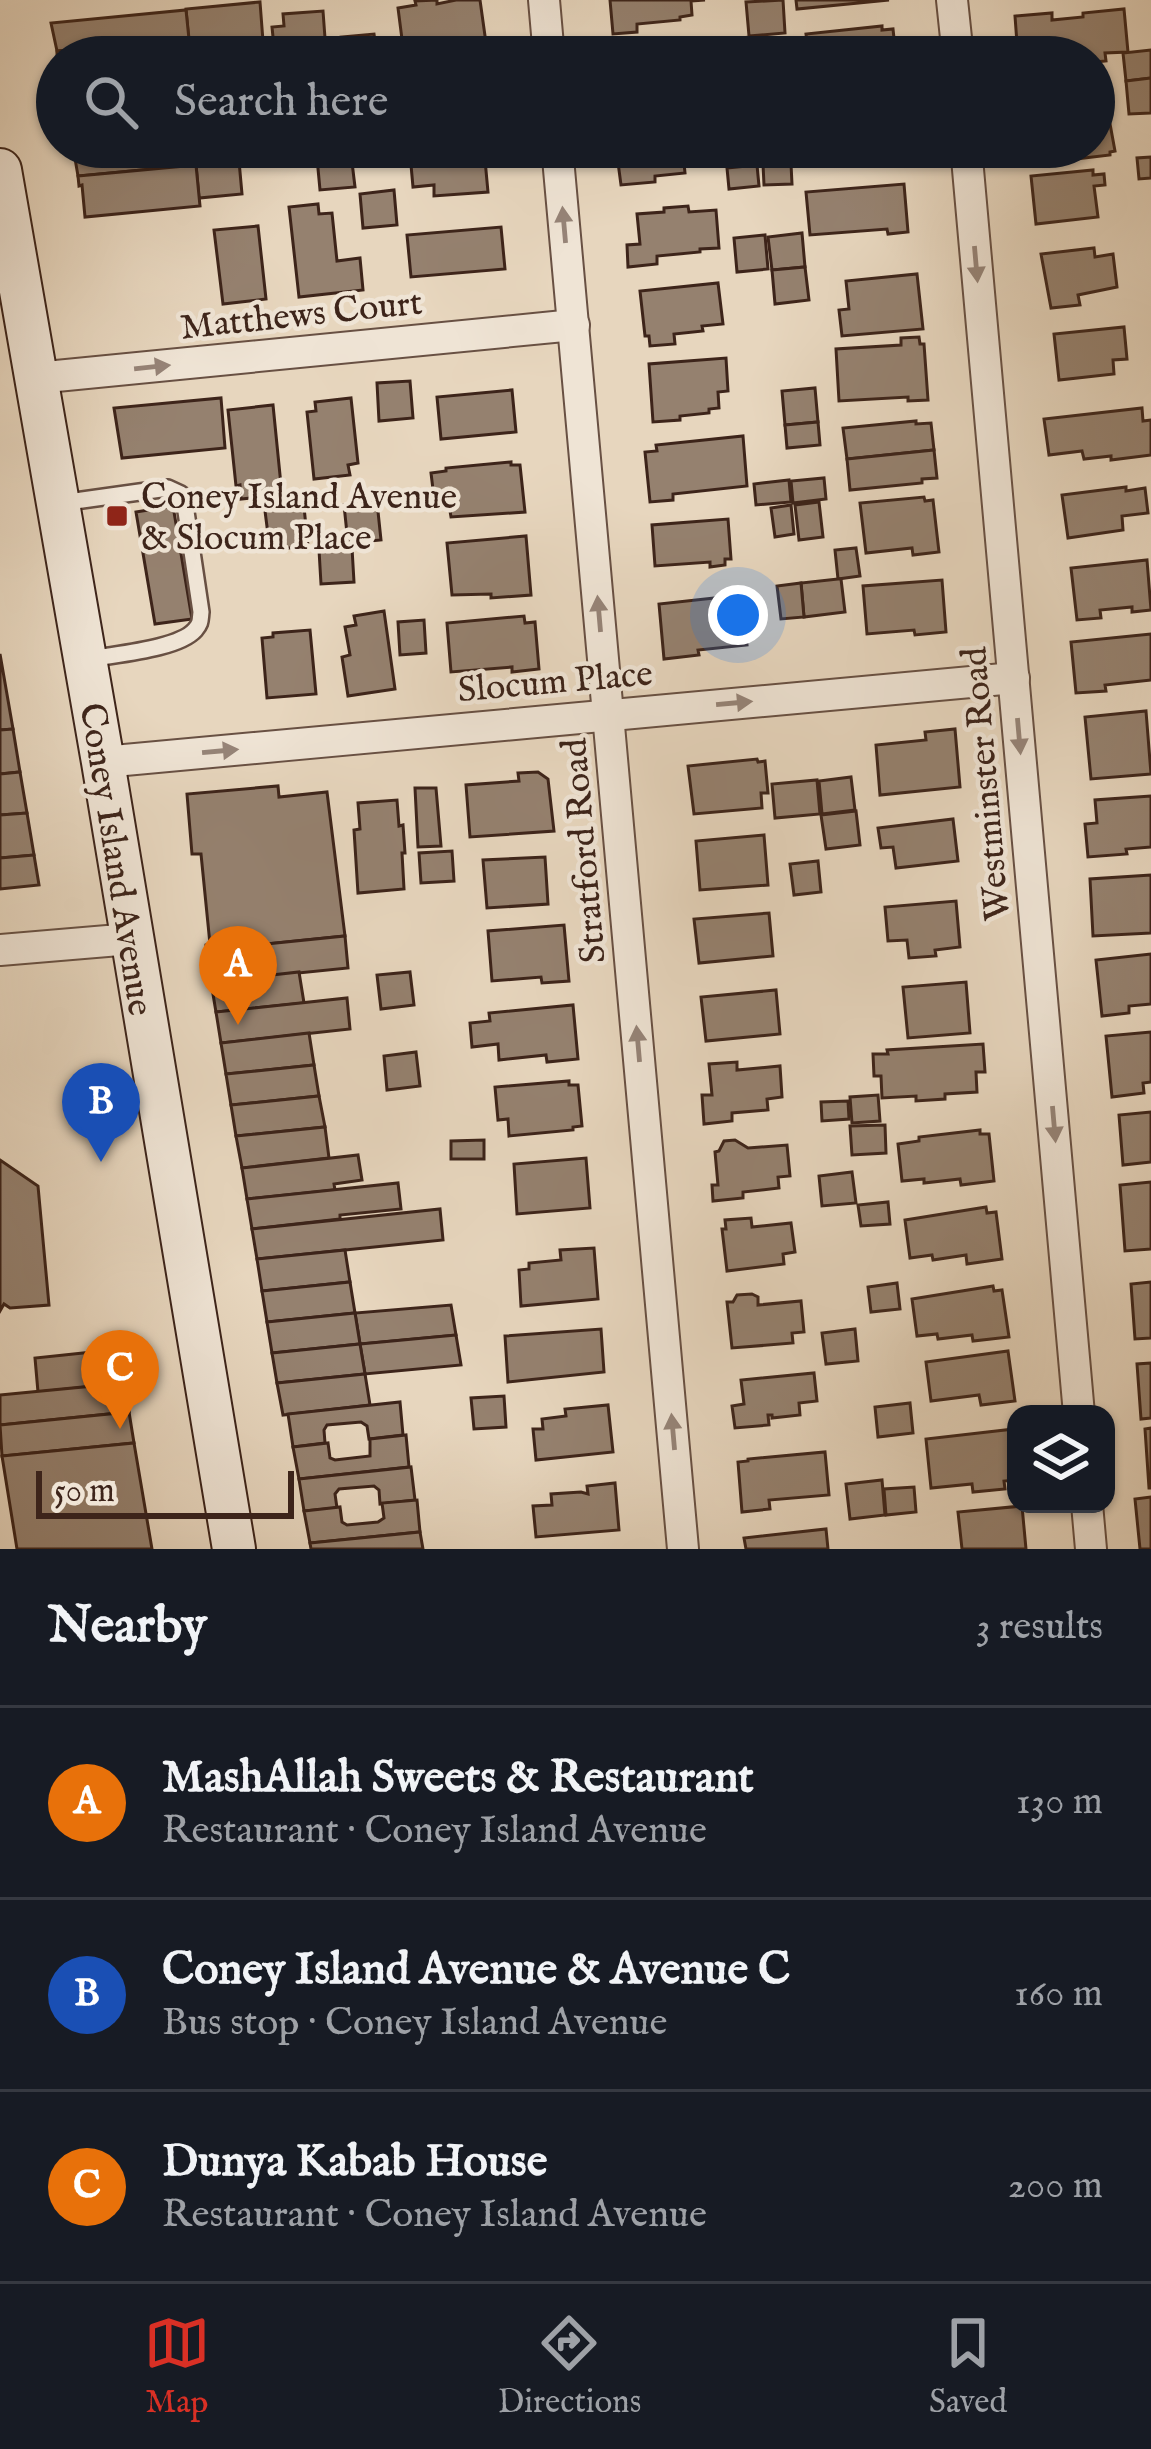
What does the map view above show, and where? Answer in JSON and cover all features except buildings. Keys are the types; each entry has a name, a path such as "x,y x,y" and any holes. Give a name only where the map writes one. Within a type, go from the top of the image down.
{"main road":[{"name":"Coney Island Avenue","path":"0,170 234,1549"}],"street":[{"path":"544,0 547,36"},
{"path":"952,0 956,36"},
{"name":"Stratford Road","path":"559,168 683,1549"},
{"name":"Westminster Road","path":"968,168 1078,1405"},
{"name":"Matthews Court","path":"35,378 574,325"},
{"name":"Slocum Place","path":"103,762 1014,678"},
{"path":"0,950 131,938"},
{"path":"1088,1513 1091,1549"}],"lane":[{"path":"58,503 168,488 181,494 185,505 200,623 192,634 174,642 86,660"}],"place":[{"name":"Coney Island Avenue & Slocum Place","path":"117,516"},
{"name":"MashAllah Sweets & Restaurant","path":"238,1025"},
{"name":"Coney Island Avenue & Avenue C","path":"101,1162"},
{"name":"Dunya Kabab House","path":"120,1429"}]}
